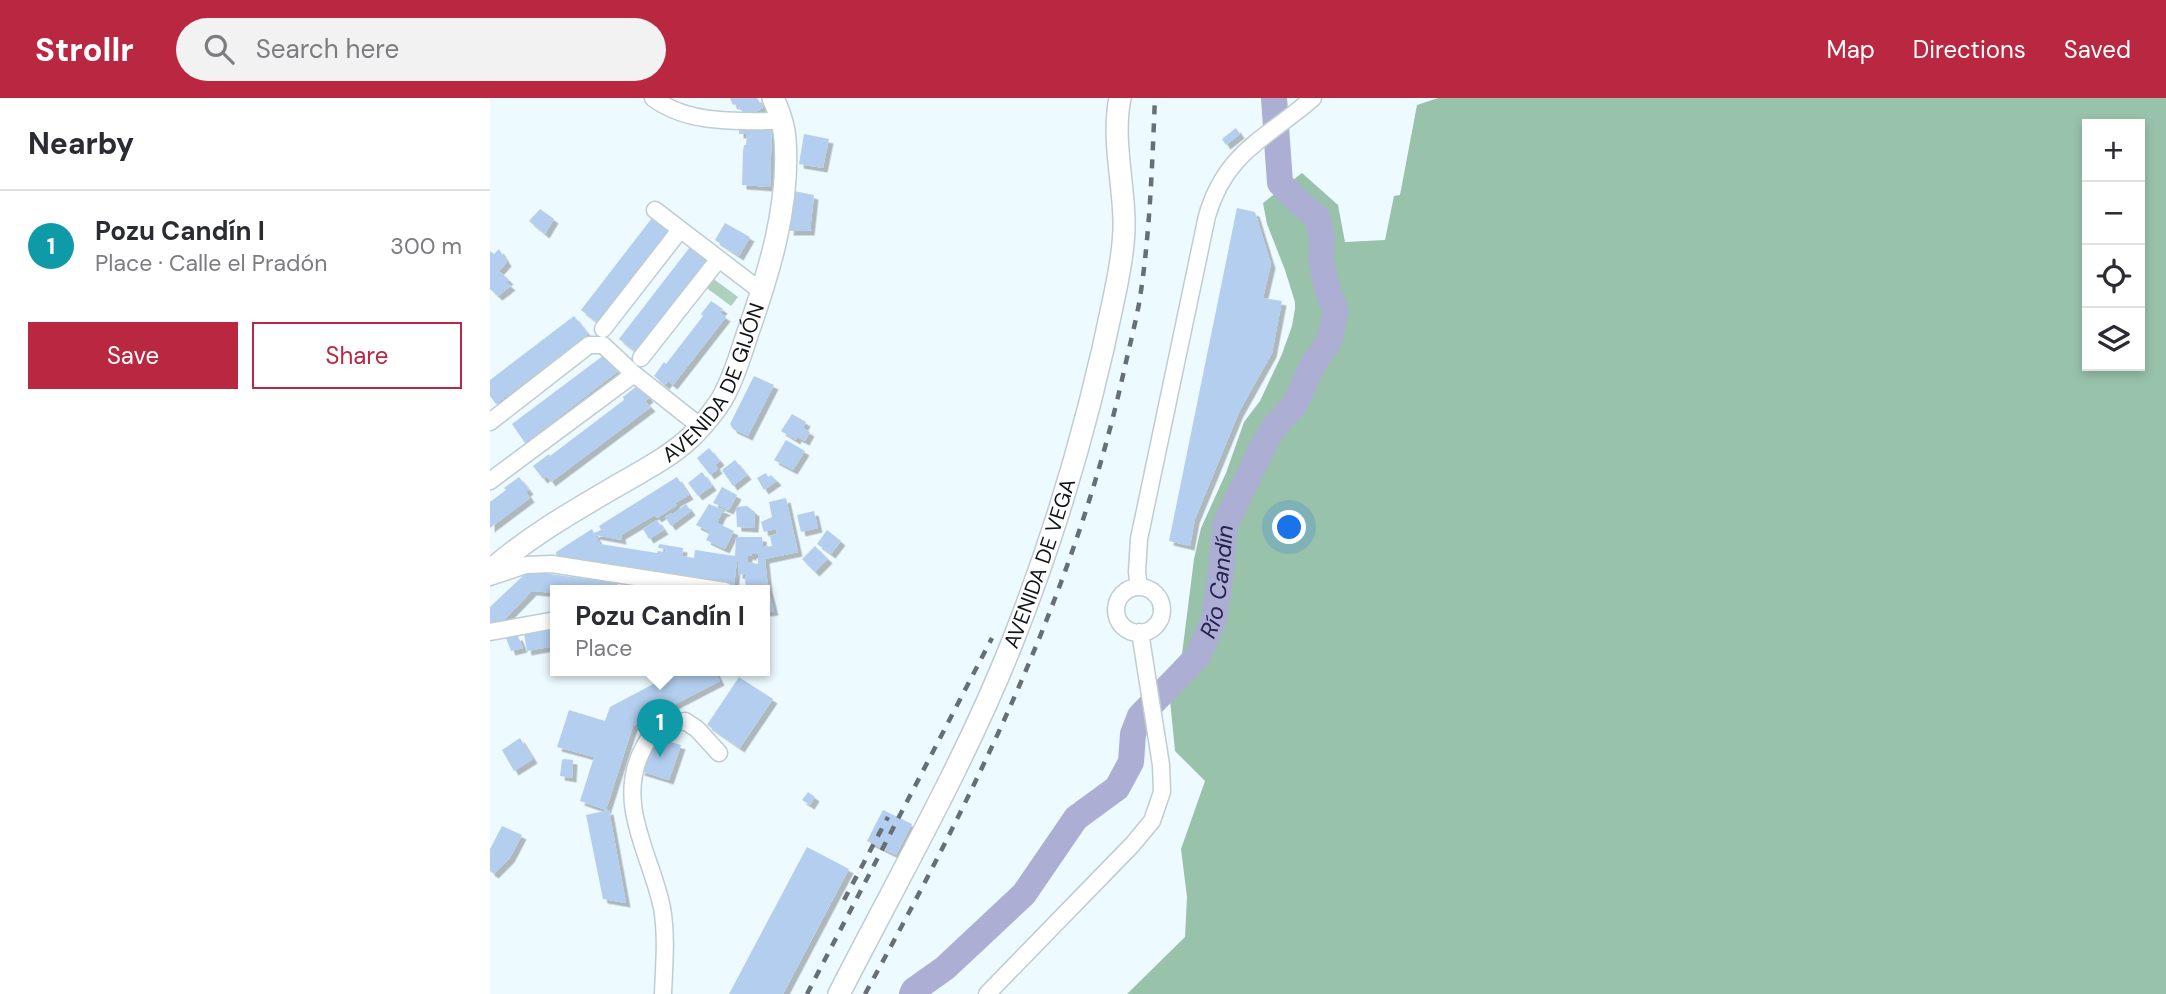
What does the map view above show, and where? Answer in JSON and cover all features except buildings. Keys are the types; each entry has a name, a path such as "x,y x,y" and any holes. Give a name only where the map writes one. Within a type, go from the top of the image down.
{"street":[{"path":"653,98 677,111 704,118 721,121 781,121"},
{"name":"AVENIDA DE GIJÓN","path":"490,571 542,531 662,459 701,427 722,399 736,369 762,292 778,231 785,136 773,98"},
{"name":"AVENIDA DE VEGA","path":"839,994 979,717 1012,643 1068,485 1101,357 1121,257 1125,222 1117,129 1120,98"},
{"path":"1139,587 1139,539 1214,192 1243,153 1312,99"},
{"path":"655,210 762,292"},
{"path":"604,329 680,230"},
{"path":"641,358 718,260"},
{"path":"490,422 589,345 603,345 634,374 701,427"},
{"path":"490,481 634,374"},
{"path":"490,577 526,565 552,564 687,585"},
{"path":"1139,587 1153,592 1162,605 1162,613 1154,627 1140,632 1133,632 1121,624 1116,610 1120,597 1132,588 1139,587"},
{"path":"490,632 550,621"},
{"path":"987,994 1152,821 1162,792 1161,765 1140,632"},
{"path":"663,994 665,949 662,908 639,838 631,797 636,764 648,737 665,724 685,721 697,729 719,753"}],"green space":[{"path":"1438,98 2166,98 2166,994 1127,994 1185,937 1187,897 1181,849 1205,781 1175,751 1170,700 1182,654 1194,559 1201,528 1226,473 1244,422 1260,401 1282,354 1295,309 1285,270 1267,224 1263,203 1302,173 1338,205 1345,242 1385,240 1394,196 1400,195 1417,105"},
{"path":"711,277 738,297 731,306 704,286"}],"waterway":[{"name":"Río Candín","path":"912,994 945,968 1024,894 1076,818 1117,788 1131,762 1133,734 1140,716 1198,656 1214,619 1225,525 1262,448 1274,427 1295,404 1312,366 1329,341 1336,311 1326,285 1321,258 1322,237 1317,217 1280,183 1274,98"}],"railway":[{"path":"865,994 983,767 1018,689 1079,530 1105,449 1139,304 1152,176 1155,98"},
{"path":"807,994 992,638"},
{"path":"844,900 888,817"}],"place":[{"name":"Pozu Candín I","path":"660,757"}]}
